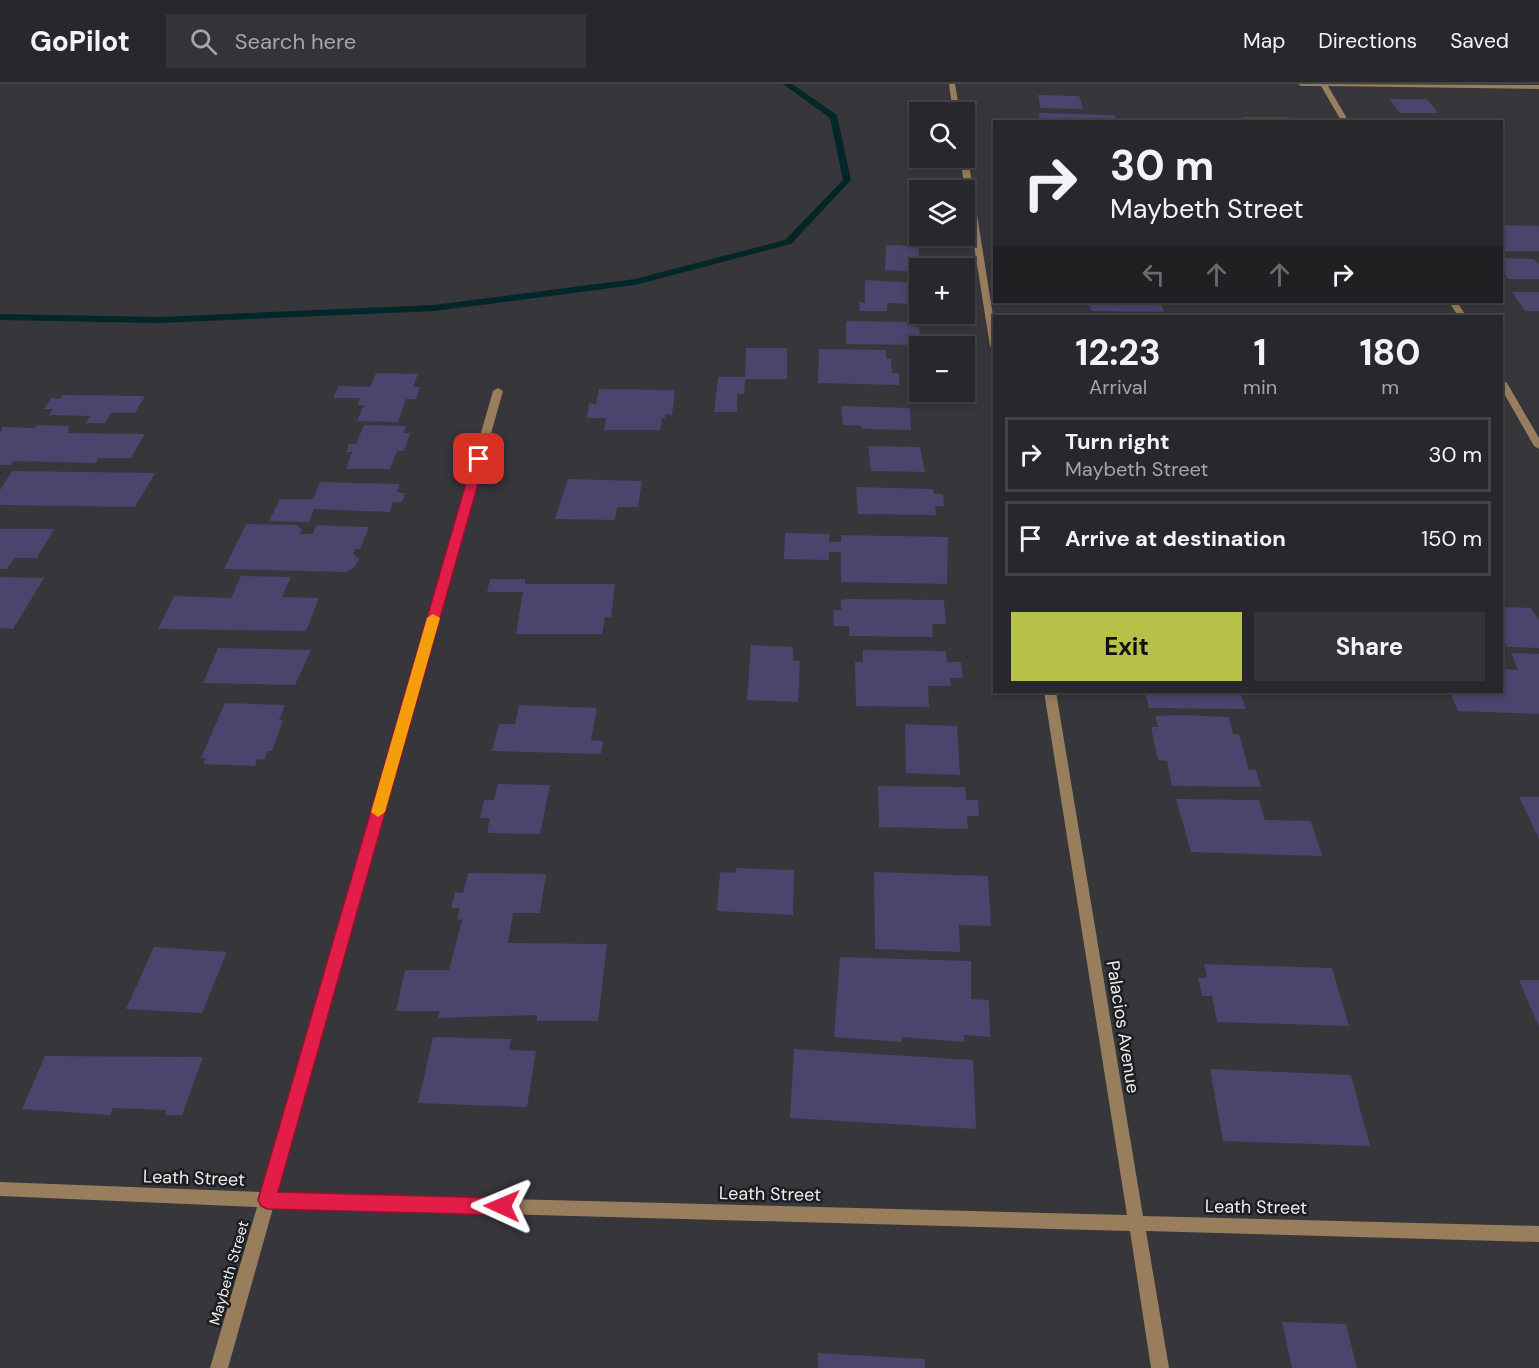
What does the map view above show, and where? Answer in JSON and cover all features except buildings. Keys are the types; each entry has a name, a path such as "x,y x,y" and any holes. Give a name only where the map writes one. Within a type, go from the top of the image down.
{"street":[{"path":"952,84 955,102"},
{"path":"1301,84 1539,87"},
{"path":"1323,84 1345,120"},
{"path":"966,168 993,340"},
{"path":"1503,385 1539,446"},
{"name":"Maybeth Street","path":"219,1368 498,391"},
{"name":"Palacios Avenue","path":"1050,693 1160,1368"},
{"name":"Leath Street","path":"0,1189 267,1200 1539,1234"}],"waterway":[{"path":"0,317 159,320 434,308 635,282 788,242 847,180 834,117 787,84"}],"slow traffic":[{"path":"378,812 433,618"}],"route":[{"path":"479,459 267,1200 502,1206"}]}
